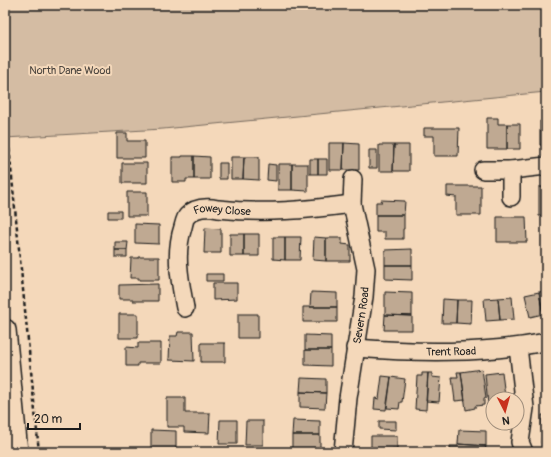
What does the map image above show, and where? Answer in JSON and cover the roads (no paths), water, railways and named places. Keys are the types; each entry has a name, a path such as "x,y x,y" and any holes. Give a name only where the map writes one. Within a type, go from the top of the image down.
{"street":[{"path":"483,170 510,170 546,166"},
{"path":"510,170 511,197"},
{"name":"Severn Road","path":"344,452 348,398 364,297 366,269 352,204 353,179"},
{"name":"Fowey Close","path":"185,308 178,266 179,237 186,216 194,210 210,208 242,212 303,210 352,204"},
{"path":"5,330 17,452"},
{"name":"Trent Road","path":"356,348 438,353 518,347 546,342"},
{"path":"518,347 525,408 520,442 524,452"}],"park label":[{"name":"North Dane Wood","path":"70,70"}]}
